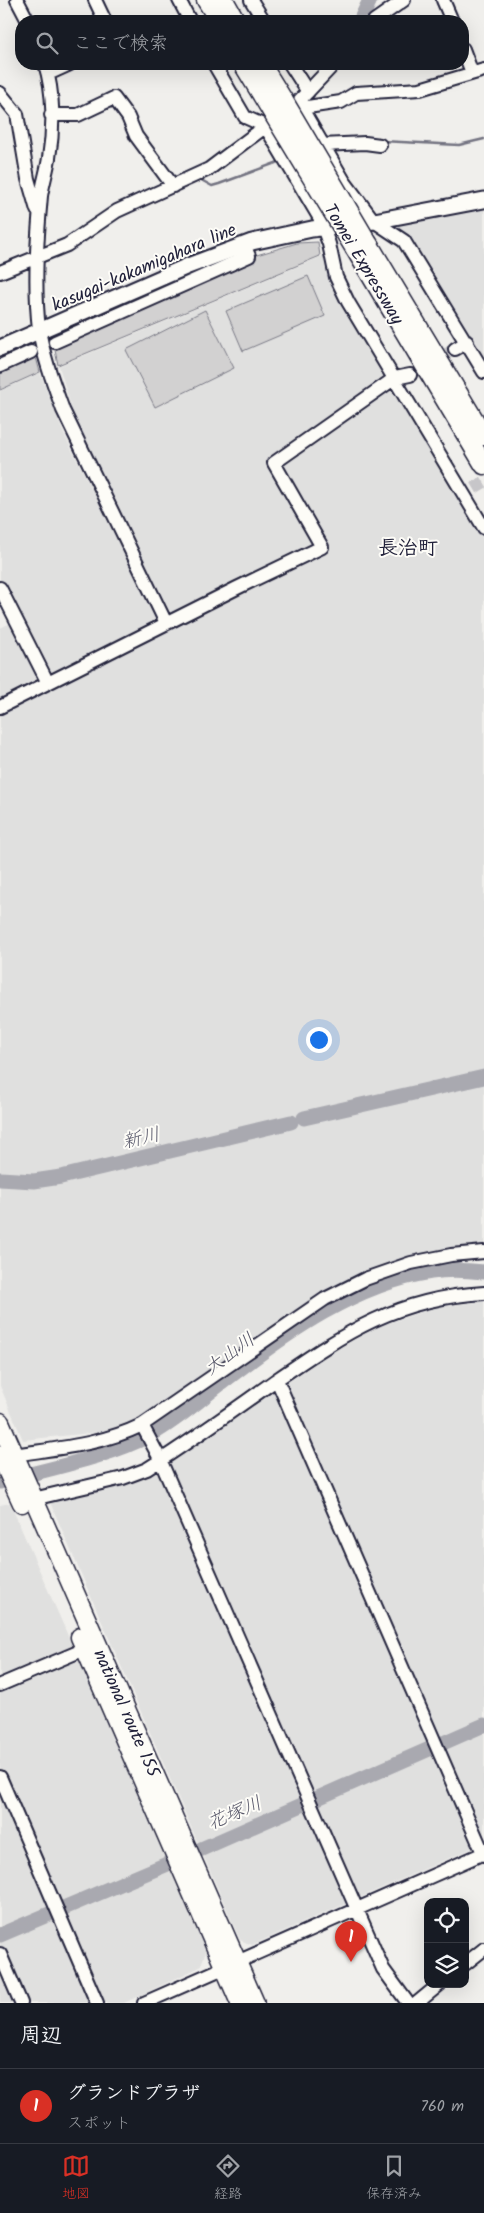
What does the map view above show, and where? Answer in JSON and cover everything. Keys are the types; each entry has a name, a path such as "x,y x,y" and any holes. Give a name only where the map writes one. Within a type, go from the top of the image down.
{"highway":[{"path":"206,0 215,15"},
{"path":"224,0 233,15"},
{"name":"Tomei Expressway","path":"248,70 284,110"},
{"name":"Tomei Expressway","path":"265,70 284,110 484,465"},
{"name":"Tomei Expressway","path":"362,246 484,436"},
{"name":"national route 155","path":"0,1422 5,1455 230,1965 240,2003"},
{"name":"national route 155","path":"26,1499 85,1648 230,1965 255,2003"}],"main road":[{"name":"kasugai-kakamigahara line","path":"0,348 188,266 244,245 324,228 374,221 484,200"}],"street":[{"path":"17,0 25,15"},
{"path":"95,0 102,15"},
{"path":"179,0 187,15"},
{"path":"250,0 260,15"},
{"path":"443,0 449,15"},
{"path":"381,15 397,2"},
{"path":"218,70 245,117 341,102 356,93 420,88 478,72 469,58"},
{"path":"46,70 51,115 49,159 39,222 36,294 40,332 54,385 64,410 166,623"},
{"path":"294,70 308,92"},
{"path":"0,272 67,245 117,211 208,169 308,92 328,70"},
{"path":"0,93 17,114 28,179 39,222"},
{"path":"51,115 78,115 114,98 128,117 136,136 173,186"},
{"path":"284,110 322,145 344,182 374,221 404,241 484,372"},
{"path":"284,110 324,228 336,277 352,309 395,378 469,490 484,528"},
{"path":"322,145 365,143 380,145"},
{"path":"55,342 249,256 244,245"},
{"path":"454,349 467,342"},
{"path":"0,366 31,352"},
{"path":"0,707 322,547 274,463 395,378 410,375"},
{"path":"0,588 48,683"},
{"path":"5,1455 93,1443 142,1427 333,1295 365,1279 411,1263 451,1255 484,1252"},
{"path":"26,1499 123,1478 147,1469 159,1458 347,1333 406,1306 459,1294 484,1293"},
{"path":"144,2003 484,1854 277,1380"},
{"path":"142,1427 159,1458 383,1969 408,2003"},
{"path":"0,1685 85,1648"},
{"path":"0,1777 97,2003"},
{"path":"0,1954 21,2003"},
{"path":"469,1962 482,1954"},
{"path":"416,2003 435,1988"}],"shaded area":[{"path":"484,209 484,363 418,256 384,227 402,220 441,217"},
{"path":"318,242 320,256 58,365 54,345 250,257 297,243"},
{"path":"325,255 328,276 338,296 386,377 270,461 315,544 174,615 171,614 93,458 72,410 59,366"},
{"path":"308,276 325,316 243,351 226,311"},
{"path":"205,310 234,368 155,407 126,350"},
{"path":"35,354 40,372 0,390 0,368"},
{"path":"40,373 63,432 158,621 158,624 49,678 0,581 0,391"},
{"path":"392,386 484,540 484,1250 386,1266 120,1430 23,1440 0,1386 0,715 327,550 281,467"},
{"path":"13,622 43,681 0,703 0,628"},
{"path":"484,1301 484,1843 252,1945 240,1940 49,1500 104,1490 159,1471 331,1353 379,1326 436,1307"},
{"path":"10,1503 206,1952 200,1967 124,2003 0,2003 0,1505"}],"waterway":[{"path":"363,15 370,0"},
{"path":"382,141 459,145 484,139"},
{"path":"203,181 212,186 281,161"},
{"name":"新川","path":"304,1118 484,1077"},
{"name":"新川","path":"0,1179 34,1181 61,1177 291,1122"},
{"name":"大山川","path":"0,1482 78,1462 116,1450 152,1434 181,1415 299,1327 349,1299 376,1287 403,1278 437,1271 484,1272"},
{"name":"花塚川","path":"0,1935 484,1725"}],"tunnel":[{"path":"410,375 455,349"},
{"path":"474,488 484,482"}],"place":[{"name":"グランドプラザ","path":"351,1962"}],"district":[{"name":"長治町","path":"408,547"}]}
